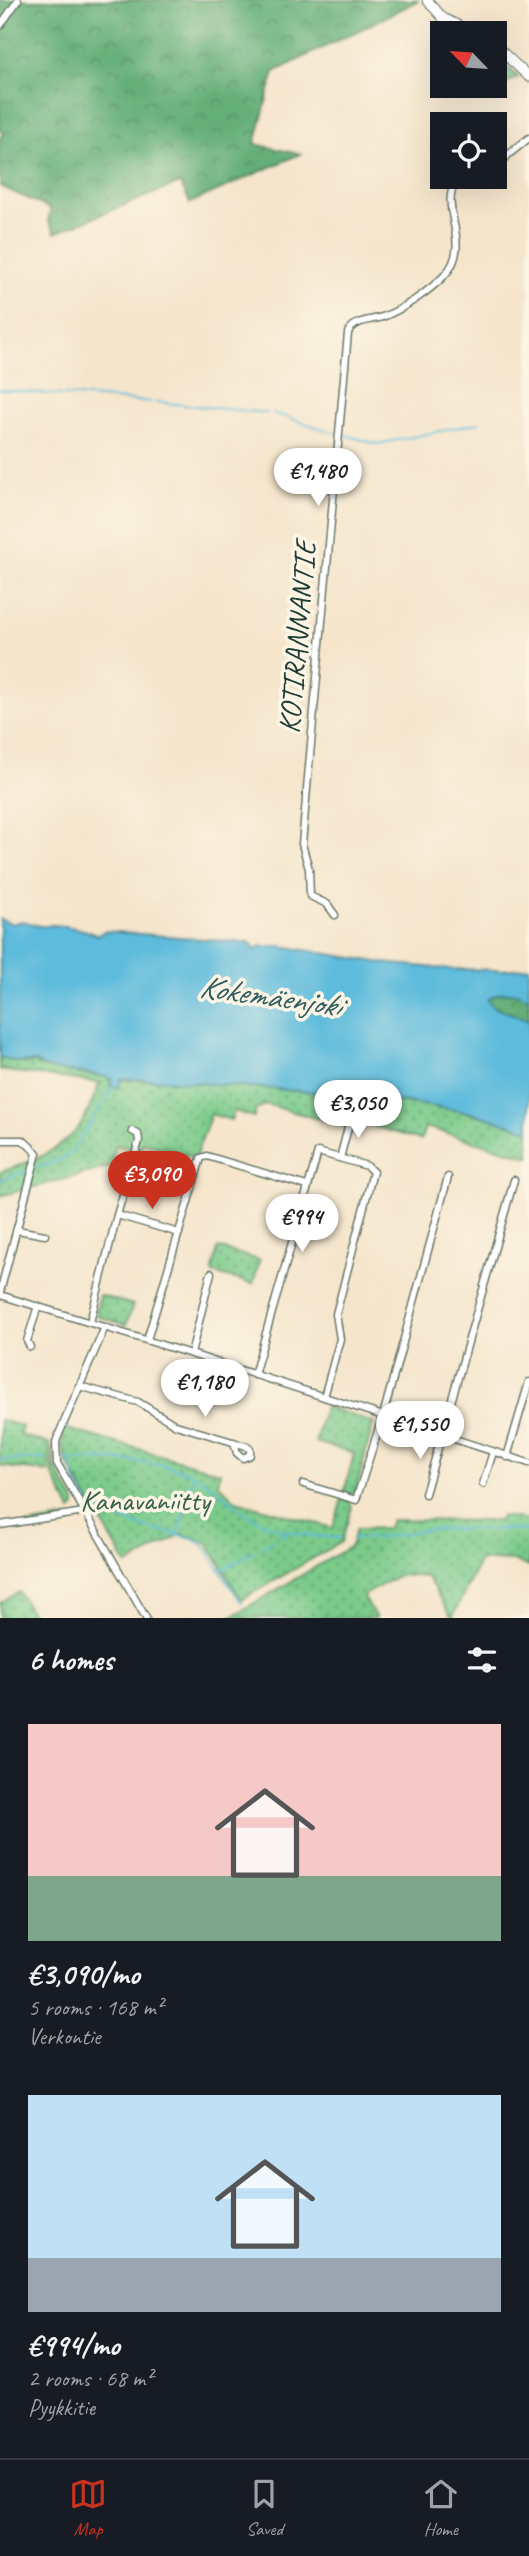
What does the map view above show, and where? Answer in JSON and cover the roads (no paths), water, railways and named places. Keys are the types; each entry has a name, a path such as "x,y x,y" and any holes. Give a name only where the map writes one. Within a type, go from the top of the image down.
{"main road":[{"path":"427,0 447,21"},
{"path":"508,56 528,73"}],"street":[{"path":"0,26 18,0"},
{"path":"507,156 529,138"},
{"name":"KOTIRANNANTIE","path":"335,915 327,904 310,895 309,869 302,845 348,333 355,324 386,316 422,294 454,265 457,236 452,189"},
{"path":"340,1158 351,1116"},
{"path":"90,1322 139,1141 138,1134 132,1131"},
{"path":"0,1140 23,1140 37,1153 0,1294 529,1464"},
{"path":"254,1375 318,1152 368,1166 373,1172 336,1314 340,1339 324,1397"},
{"path":"147,1340 201,1158 207,1156 307,1186"},
{"path":"303,1484 356,1500 382,1417 448,1177"},
{"path":"425,1494 514,1180"},
{"path":"117,1215 179,1233"},
{"path":"17,1230 45,1235"},
{"path":"191,1354 211,1273"},
{"path":"30,1347 27,1341 38,1307"},
{"path":"105,1327 59,1434 56,1452 61,1472 146,1618"},
{"path":"507,1457 529,1382"},
{"path":"79,1386 138,1402 176,1425 234,1442"},
{"path":"483,1484 493,1452"},
{"path":"0,1525 84,1512"}],"water":[{"name":"Kokemäenjoki","path":"0,919 13,924 24,921 42,926 70,927 98,935 104,931 252,943 254,950 262,946 281,946 383,963 448,969 502,970 529,967 529,999 508,992 487,1000 495,1008 529,1020 529,1130 472,1113 401,1101 396,1104 379,1098 347,1100 336,1094 165,1080 121,1079 118,1088 110,1085 111,1079 103,1076 50,1069 36,1062 17,1062 0,1057"}],"waterway":[{"path":"0,390 150,402"},
{"path":"155,402 267,413"},
{"path":"273,413 335,433"},
{"path":"341,434 378,444 479,423"},
{"path":"38,1168 69,1156 113,1088"},
{"path":"0,1180 28,1171"},
{"path":"0,1460 46,1459"},
{"path":"62,1459 133,1461 186,1471 213,1487 245,1513 272,1527 305,1535 340,1538"},
{"path":"69,1459 76,1483 92,1508 146,1528 192,1538 203,1545 242,1603"},
{"path":"190,1487 194,1475"},
{"path":"178,1533 189,1494"},
{"path":"353,1538 377,1538 432,1529 529,1530"},
{"path":"280,1536 288,1532"},
{"path":"260,1548 273,1540"},
{"path":"222,1570 254,1551"}],"park label":[{"name":"Kanavaniitty","path":"145,1500"}]}
